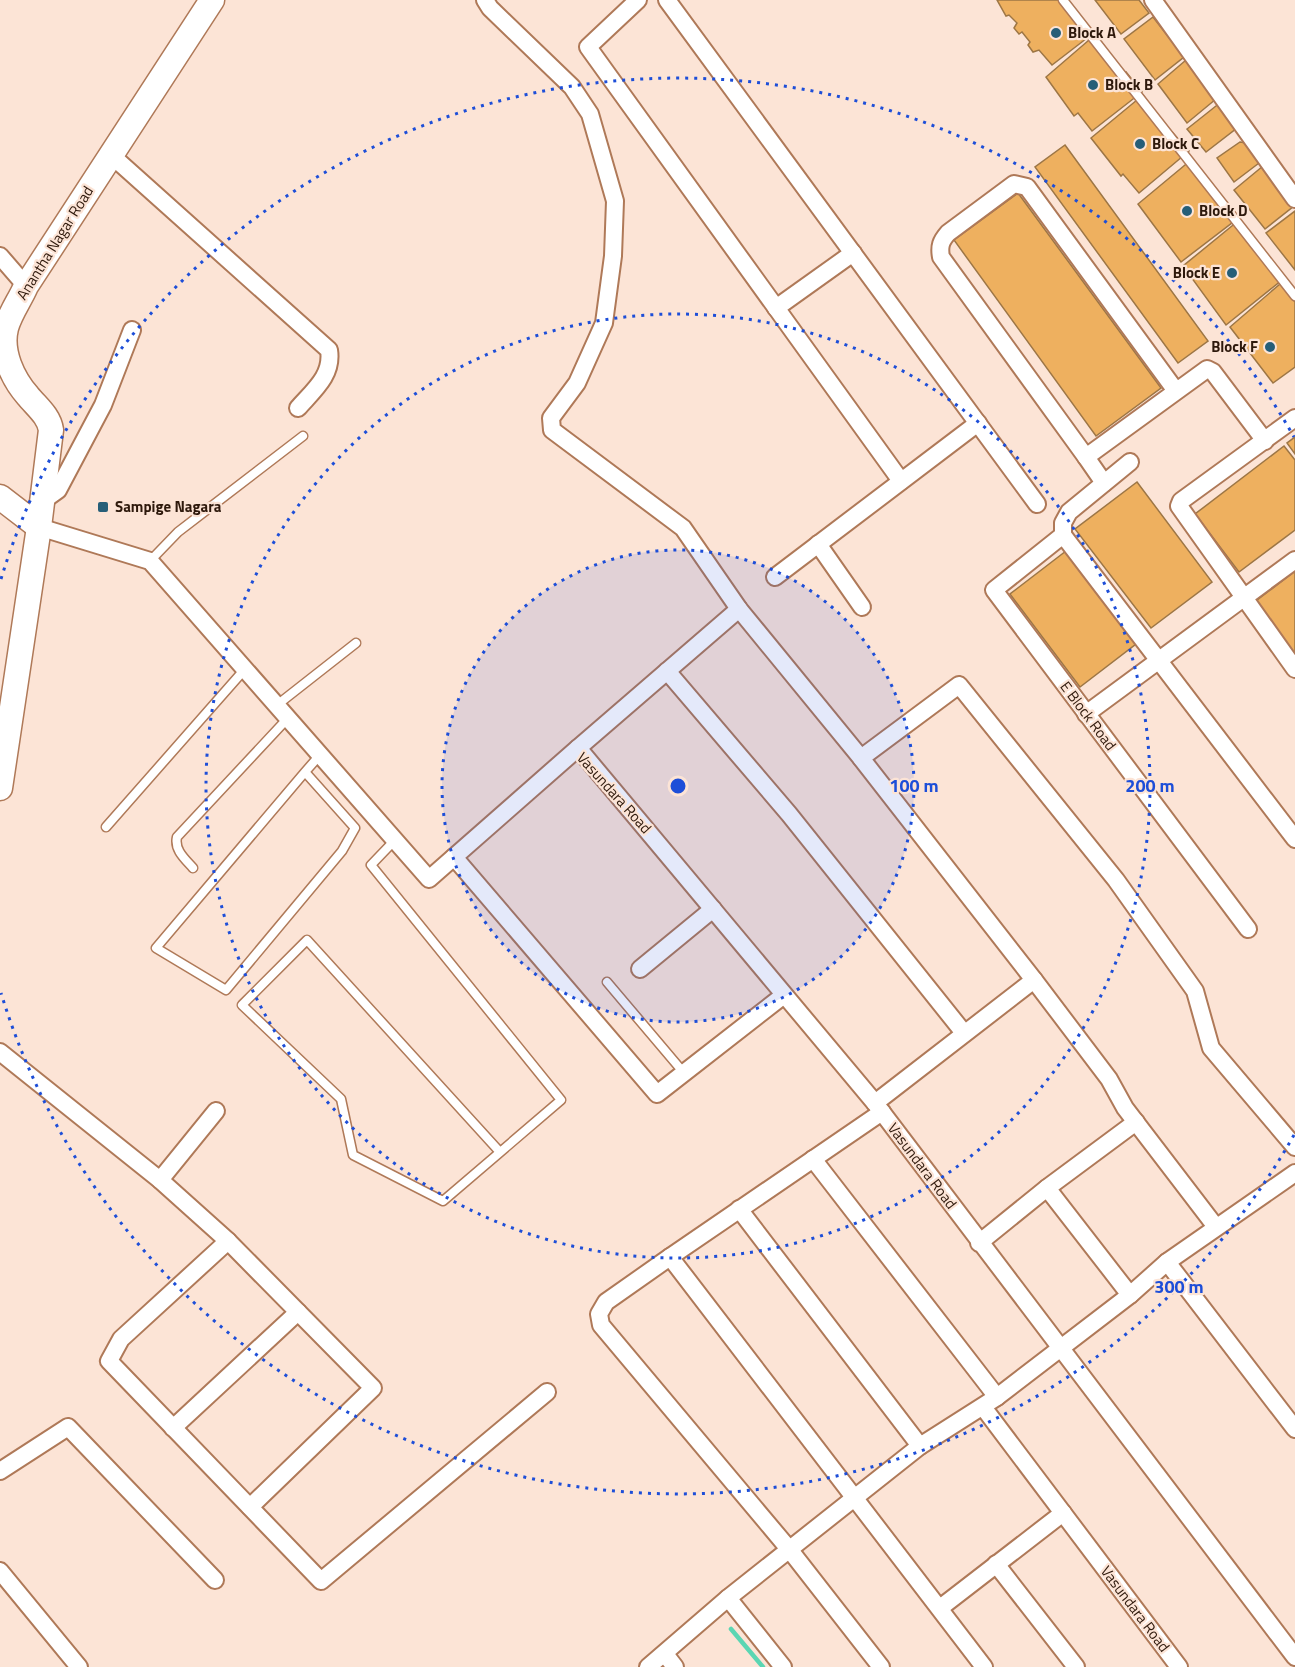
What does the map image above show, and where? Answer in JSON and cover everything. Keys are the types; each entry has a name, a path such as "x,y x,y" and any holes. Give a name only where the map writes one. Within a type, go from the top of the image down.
{"street":[{"name":"Anantha Nagar Road","path":"0,788 44,500 51,430 50,423 16,380 5,341 8,323 26,286 212,0"},
{"path":"485,0 490,8 573,87 590,114 615,201 612,256 604,322 577,383 551,418 552,430 683,528 739,609 861,758 1034,980 1108,1079 1125,1108 1216,1227"},
{"path":"638,0 588,47 902,481"},
{"path":"667,0 1037,504"},
{"path":"1153,0 1295,199"},
{"path":"110,154 329,350 329,369 298,408"},
{"path":"1104,483 941,257 941,241 948,233 1014,184 1027,187 1176,391"},
{"path":"776,308 853,253"},
{"path":"0,256 26,286"},
{"path":"44,500 58,490 103,405 132,330"},
{"path":"1086,457 1203,370 1210,370 1265,441"},
{"path":"1295,418 1179,503 1179,508 1295,669"},
{"path":"775,577 978,423"},
{"path":"1131,462 1065,517 1063,535 1295,839"},
{"path":"0,497 39,527 150,561"},
{"name":"E Block Road","path":"1063,535 994,590 1248,929"},
{"path":"818,544 862,607"},
{"path":"1086,714 1295,560"},
{"name":"Vasundara Road","path":"150,561 429,879 578,748 878,1107 1059,1349 1295,1657"},
{"path":"578,748 739,609"},
{"path":"667,671 789,814 964,1033"},
{"path":"861,758 959,685 1116,880 1195,991 1211,1048 1295,1147"},
{"path":"454,857 657,1094 784,995"},
{"path":"640,969 713,909"},
{"path":"881,1667 789,1549 601,1325 599,1314 606,1302 813,1159 964,1033 1034,980"},
{"path":"0,1052 160,1180 228,1241 373,1388 250,1507"},
{"path":"160,1180 216,1111"},
{"path":"979,1243 1047,1188 1136,1122"},
{"name":"Vasundara Road","path":"813,1159 990,1402 1063,1513 1179,1667"},
{"path":"648,1667 670,1660 728,1598 920,1446 990,1402 1130,1295 1167,1262 1295,1173"},
{"path":"1047,1188 1130,1295"},
{"path":"739,1209 920,1446"},
{"path":"228,1241 121,1339 109,1361 321,1581 547,1392"},
{"path":"670,1257 984,1667"},
{"path":"1167,1262 1295,1429"},
{"path":"173,1428 298,1312"},
{"path":"0,1471 68,1427 215,1580"},
{"path":"940,1608 1063,1513"},
{"path":"996,1564 1076,1667"},
{"path":"0,1571 79,1667"},
{"path":"728,1598 783,1667"}],"lane":[{"path":"1063,0 1295,296"},
{"path":"150,561 178,532 303,436"},
{"path":"193,868 180,854 176,844 177,837 282,711 356,644"},
{"path":"106,826 245,669"},
{"path":"305,772 355,828 342,851 225,990 156,948 305,772 320,755"},
{"path":"395,840 371,865 561,1100 443,1201 353,1155 341,1099 242,1005 307,940 499,1151"},
{"path":"607,982 684,1073"}],"building":[{"name":"Block A","path":"997,0 1062,0 1091,35 1052,65 1039,50 1033,52 1028,45 1030,42 1022,32 1019,34 1014,28 1017,23 1009,15 1006,16"},
{"path":"1095,0 1139,0 1149,13 1121,34"},
{"path":"1153,17 1184,57 1155,80 1124,39"},
{"name":"Block B","path":"1096,34 1123,73 1126,72 1142,92 1092,131 1078,113 1074,116 1046,77"},
{"path":"1186,60 1216,99 1187,123 1158,84"},
{"name":"Block C","path":"1143,95 1170,133 1172,132 1189,151 1139,193 1123,174 1121,176 1091,138"},
{"path":"1221,102 1237,128 1206,152 1187,129"},
{"path":"1240,142 1246,143 1263,160 1234,182 1217,158"},
{"path":"1065,145 1208,341 1178,363 1035,167"},
{"name":"Block D","path":"1191,160 1237,219 1181,262 1138,204"},
{"path":"1263,166 1294,206 1265,229 1234,190"},
{"path":"1018,193 1161,388 1096,436 954,240"},
{"path":"1295,211 1295,270 1266,233"},
{"name":"Block E","path":"1238,221 1282,280 1226,325 1183,266"},
{"name":"Block F","path":"1280,284 1295,302 1295,367 1273,383 1230,327"},
{"path":"1295,437 1295,454 1287,443"},
{"path":"1284,446 1295,460 1295,530 1239,572 1195,514"},
{"path":"1137,482 1212,582 1151,628 1075,529"},
{"path":"1066,551 1136,644 1080,687 1010,594"},
{"path":"1295,571 1295,660 1252,604"}],"waterway":[{"path":"731,1629 763,1667"}],"place":[{"name":"Block A","path":"1056,33"},
{"name":"Block B","path":"1093,85"},
{"name":"Block C","path":"1140,144"},
{"name":"Block D","path":"1187,211"},
{"name":"Block E","path":"1232,273"},
{"name":"Block F","path":"1270,347"},
{"name":"Sampige Nagara","path":"103,507"}]}
